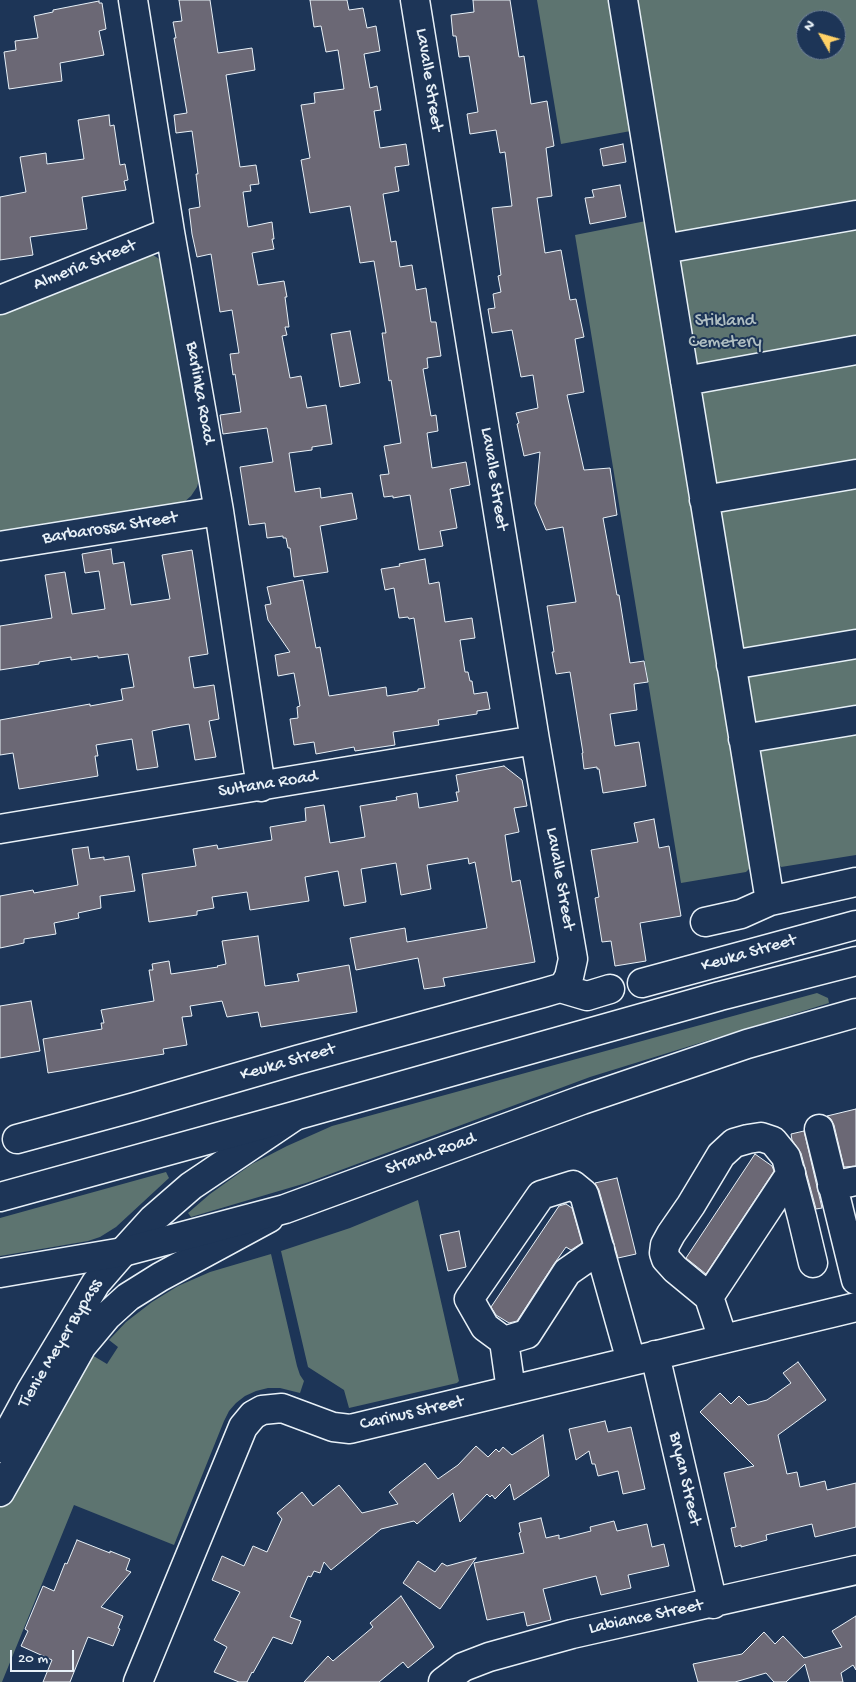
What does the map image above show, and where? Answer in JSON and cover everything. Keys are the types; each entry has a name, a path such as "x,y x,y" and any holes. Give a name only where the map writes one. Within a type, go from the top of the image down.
{"street":[{"name":"Barlinka Road","path":"133,0 170,232 219,512 261,787"},
{"name":"Lavalle Street","path":"415,0 535,740 573,959 569,977 560,988"},
{"path":"623,0 770,901"},
{"path":"664,249 856,216"},
{"name":"Almeria Street","path":"0,300 170,232"},
{"path":"685,380 856,350"},
{"path":"704,500 856,474"},
{"name":"Barbarossa Street","path":"0,546 219,512"},
{"path":"731,665 856,644"},
{"path":"743,739 856,720"},
{"name":"Sultana Road","path":"0,829 535,740"},
{"path":"704,922 741,914 770,901 856,882"},
{"path":"741,914 750,953"},
{"name":"Keuka Street","path":"642,983 856,925"},
{"path":"0,1197 711,999 856,962"},
{"path":"560,988 587,996 610,989"},
{"name":"Keuka Street","path":"17,1139 560,988"},
{"name":"Strand Road","path":"0,1273 123,1252 285,1208 582,1100 747,1044 856,1013"},
{"name":"Tienie Meyer Bypass","path":"0,1448 31,1391 96,1283 123,1252 153,1219 191,1186 294,1116"},
{"path":"819,1129 844,1183 856,1280"},
{"path":"723,1339 708,1297 666,1259 664,1245 721,1155 734,1143 748,1138 761,1138 773,1141 786,1157 813,1263"},
{"path":"708,1297 791,1173"},
{"name":"Bryan Street","path":"504,1341 485,1327 469,1299 541,1195 573,1184 584,1194 600,1249 643,1358 713,1604"},
{"name":"Tienie Meyer Bypass","path":"0,1492 82,1346 107,1316 128,1298 160,1277 285,1208"},
{"path":"763,1215 802,1216"},
{"path":"511,1390 504,1341 526,1334 567,1272 600,1249"},
{"name":"Carinus Street","path":"138,1682 240,1434 248,1421 262,1410 282,1408 333,1427 350,1428 856,1307"},
{"name":"Labiance Street","path":"443,1682 463,1667 489,1657 572,1634 713,1604 856,1570"}],"green space":[{"name":"Stikland Cemetery","path":"537,0 856,0 856,855 781,867 774,859 750,863 750,868 746,872 681,883 575,235 651,220 636,130 561,144"},
{"path":"144,254 153,255 161,260 200,476 197,487 183,503 5,532 0,531 0,313"},
{"path":"817,993 828,998 829,1003 590,1077 306,1183 191,1217 188,1213 210,1194 252,1164 332,1126"},
{"path":"166,1172 169,1178 116,1227 100,1237 88,1241 0,1256 0,1218"},
{"path":"418,1200 459,1381 349,1408 344,1390 308,1367 281,1251 350,1228"},
{"path":"271,1254 297,1366 304,1381 300,1393 280,1388 256,1391 245,1396 229,1411 174,1545 74,1505 2,1682 0,1682 0,1507 87,1352 107,1364 118,1347 109,1340 126,1322 152,1302 178,1286 210,1272"}],"building":[{"path":"179,0 210,0 218,53 252,48 255,70 226,75 240,167 256,165 259,184 250,185 251,191 243,192 248,227 272,222 274,249 252,253 258,285 284,281 289,327 285,327 287,335 282,336 290,378 301,376 307,408 326,405 332,444 312,447 312,450 289,453 295,492 320,488 321,498 352,493 357,519 320,526 328,572 294,577 290,548 288,548 286,538 283,538 283,536 267,538 265,523 249,525 240,467 273,462 267,428 223,434 220,415 241,412 230,354 239,353 232,310 220,312 211,254 197,257 192,234 189,209 200,207 192,131 176,133 174,115 187,113 174,38 176,38 173,22 182,21"},
{"path":"310,0 347,0 349,10 363,8 367,28 376,26 380,51 364,54 370,88 377,86 381,110 374,111 380,148 406,144 409,165 395,167 399,191 383,194 391,242 396,241 400,267 412,265 416,290 426,288 431,322 436,322 441,356 427,358 428,368 423,369 431,416 436,415 438,431 427,433 432,468 466,462 470,485 450,489 457,528 440,531 443,546 419,550 410,495 393,498 393,496 384,497 380,475 389,474 384,446 401,443 391,380 389,381 382,333 386,333 374,261 360,263 350,206 310,213 301,160 310,158 301,105 315,103 314,93 344,89 338,50 326,52 321,26 314,27"},
{"path":"473,0 510,0 519,57 524,56 531,104 547,101 554,146 546,148 552,196 537,198 545,253 561,250 570,300 576,299 584,337 575,339 584,392 567,395 584,470 610,468 617,515 603,518 617,595 619,595 630,663 644,661 648,682 634,684 637,710 610,714 615,746 639,742 646,786 603,793 599,769 597,767 584,769 570,672 556,674 547,606 576,602 563,527 546,530 535,504 540,452 524,456 517,424 519,423 516,413 538,408 533,375 521,377 512,330 492,333 488,309 495,308 493,294 501,292 498,276 501,275 492,208 512,206 505,152 500,153 496,130 470,134 467,114 478,112 469,56 459,57 456,36 453,36 451,15 474,12"},
{"path":"99,1 99,3 102,3 106,29 99,31 104,55 60,63 62,81 9,89 4,52 16,50 15,41 38,38 34,16 53,12 53,10"},
{"path":"109,115 110,126 114,125 120,165 125,164 128,180 124,181 126,190 82,197 87,229 30,237 33,255 0,260 0,197 26,192 20,157 46,153 47,164 84,159 78,120"},
{"path":"623,144 626,162 603,166 600,149"},
{"path":"620,185 626,217 590,224 585,198 594,197 592,190"},
{"path":"350,331 360,383 340,387 331,334"},
{"path":"111,549 113,564 124,562 131,605 170,599 162,555 192,550 208,654 189,657 194,688 214,685 219,719 209,721 216,757 195,760 189,724 152,731 158,767 137,770 132,739 96,745 98,756 95,756 98,776 19,789 13,753 0,755 0,720 123,700 121,689 134,687 128,654 71,660 71,657 0,670 0,626 52,618 45,575 65,572 72,614 105,609 99,571 85,573 82,554"},
{"path":"425,559 429,584 439,582 445,622 472,618 475,638 460,640 465,672 468,672 470,681 472,681 474,694 487,692 490,709 477,711 477,714 438,720 439,725 393,732 395,745 355,751 354,747 316,754 314,742 294,745 290,719 298,718 297,707 300,706 294,673 278,676 275,655 290,652 268,620 265,605 271,604 267,587 303,580 316,648 320,647 329,696 386,687 387,696 418,691 418,689 425,688 414,618 399,618 394,588 385,590 381,569"},
{"path":"504,766 522,780 527,806 514,808 519,832 505,835 512,882 520,880 535,962 443,978 445,986 424,989 418,958 356,970 350,938 405,928 407,942 487,928 475,862 469,864 468,858 427,865 431,889 401,895 396,863 361,869 366,902 344,906 338,871 305,877 309,901 250,910 247,892 212,897 214,908 197,911 197,915 149,922 142,874 196,866 193,849 217,845 218,849 272,840 270,827 306,821 305,808 324,805 330,843 365,837 360,806 397,800 396,797 417,793 419,808 458,801 456,792 459,792 456,775"},
{"path":"654,819 659,848 669,846 681,916 640,923 646,961 615,966 611,941 602,942 595,898 599,897 591,850 638,842 634,823"},
{"path":"88,847 90,859 104,857 104,860 129,856 135,891 100,896 101,908 78,913 79,918 54,923 56,934 24,939 24,943 0,948 0,896 33,890 34,893 78,885 72,849"},
{"path":"258,936 265,986 299,981 297,974 349,965 357,1012 261,1027 258,1012 227,1017 222,1001 190,1006 192,1016 182,1017 187,1045 163,1049 164,1054 48,1073 43,1039 102,1029 101,1023 104,1023 101,1010 154,1001 149,970 153,970 152,964 169,961 171,974 218,967 226,964 222,941"},
{"path":"31,1001 40,1051 0,1058 0,1006"},
{"path":"856,1109 856,1166 844,1167 834,1125 827,1116"},
{"path":"804,1131 822,1208 816,1209 801,1153 792,1140 791,1134"},
{"path":"755,1154 772,1166 774,1171 706,1274 686,1258"},
{"path":"617,1178 636,1254 618,1258 599,1190 595,1183"},
{"path":"566,1204 572,1208 582,1243 571,1250 566,1247 517,1321 509,1323 496,1315 491,1307 559,1206"},
{"path":"459,1231 466,1267 448,1271 440,1235"},
{"path":"798,1362 826,1400 778,1435 787,1474 797,1472 800,1487 825,1481 827,1490 856,1483 856,1527 815,1537 812,1524 766,1535 767,1540 735,1547 731,1528 736,1527 724,1473 754,1466 700,1412 720,1393 731,1404 739,1396 748,1405 767,1400 791,1383 783,1373"},
{"path":"605,1421 608,1432 631,1427 645,1489 623,1494 618,1471 598,1476 595,1464 592,1464 589,1451 576,1460 569,1429"},
{"path":"543,1435 549,1476 514,1500 510,1484 495,1499 492,1495 490,1497 487,1494 460,1522 453,1493 417,1524 414,1521 381,1529 331,1570 324,1562 320,1573 314,1571 311,1577 308,1576 290,1617 301,1621 292,1644 273,1637 247,1682 239,1682 214,1672 227,1647 214,1640 240,1592 212,1580 222,1556 244,1566 253,1546 267,1552 282,1519 277,1513 302,1492 313,1506 339,1485 362,1513 398,1504 389,1492 425,1463 438,1479 458,1465 476,1446 488,1457 496,1449 499,1452 503,1447 512,1455"},
{"path":"541,1518 546,1538 559,1535 559,1539 591,1531 590,1527 614,1521 617,1531 647,1524 652,1547 664,1544 669,1566 628,1575 631,1588 601,1595 596,1576 543,1589 551,1620 527,1626 524,1612 487,1620 474,1563 524,1553 519,1533 521,1532 519,1523"},
{"path":"77,1540 130,1559 126,1570 131,1572 101,1607 123,1616 118,1628 120,1629 113,1646 88,1637 70,1682 43,1682 52,1660 21,1646 28,1631 25,1629 43,1586 54,1591"},
{"path":"476,1558 440,1609 403,1583 418,1561 435,1572 442,1563 447,1566"},
{"path":"401,1596 434,1647 408,1668 403,1662 379,1682 304,1682 328,1656 333,1661 373,1627 370,1623"},
{"path":"856,1616 856,1670 853,1665 841,1673 843,1682 810,1682 805,1664 786,1682 774,1682 766,1673 735,1682 698,1682 693,1664 742,1654 764,1632 775,1644 783,1636 804,1658 842,1647 832,1631"}]}
